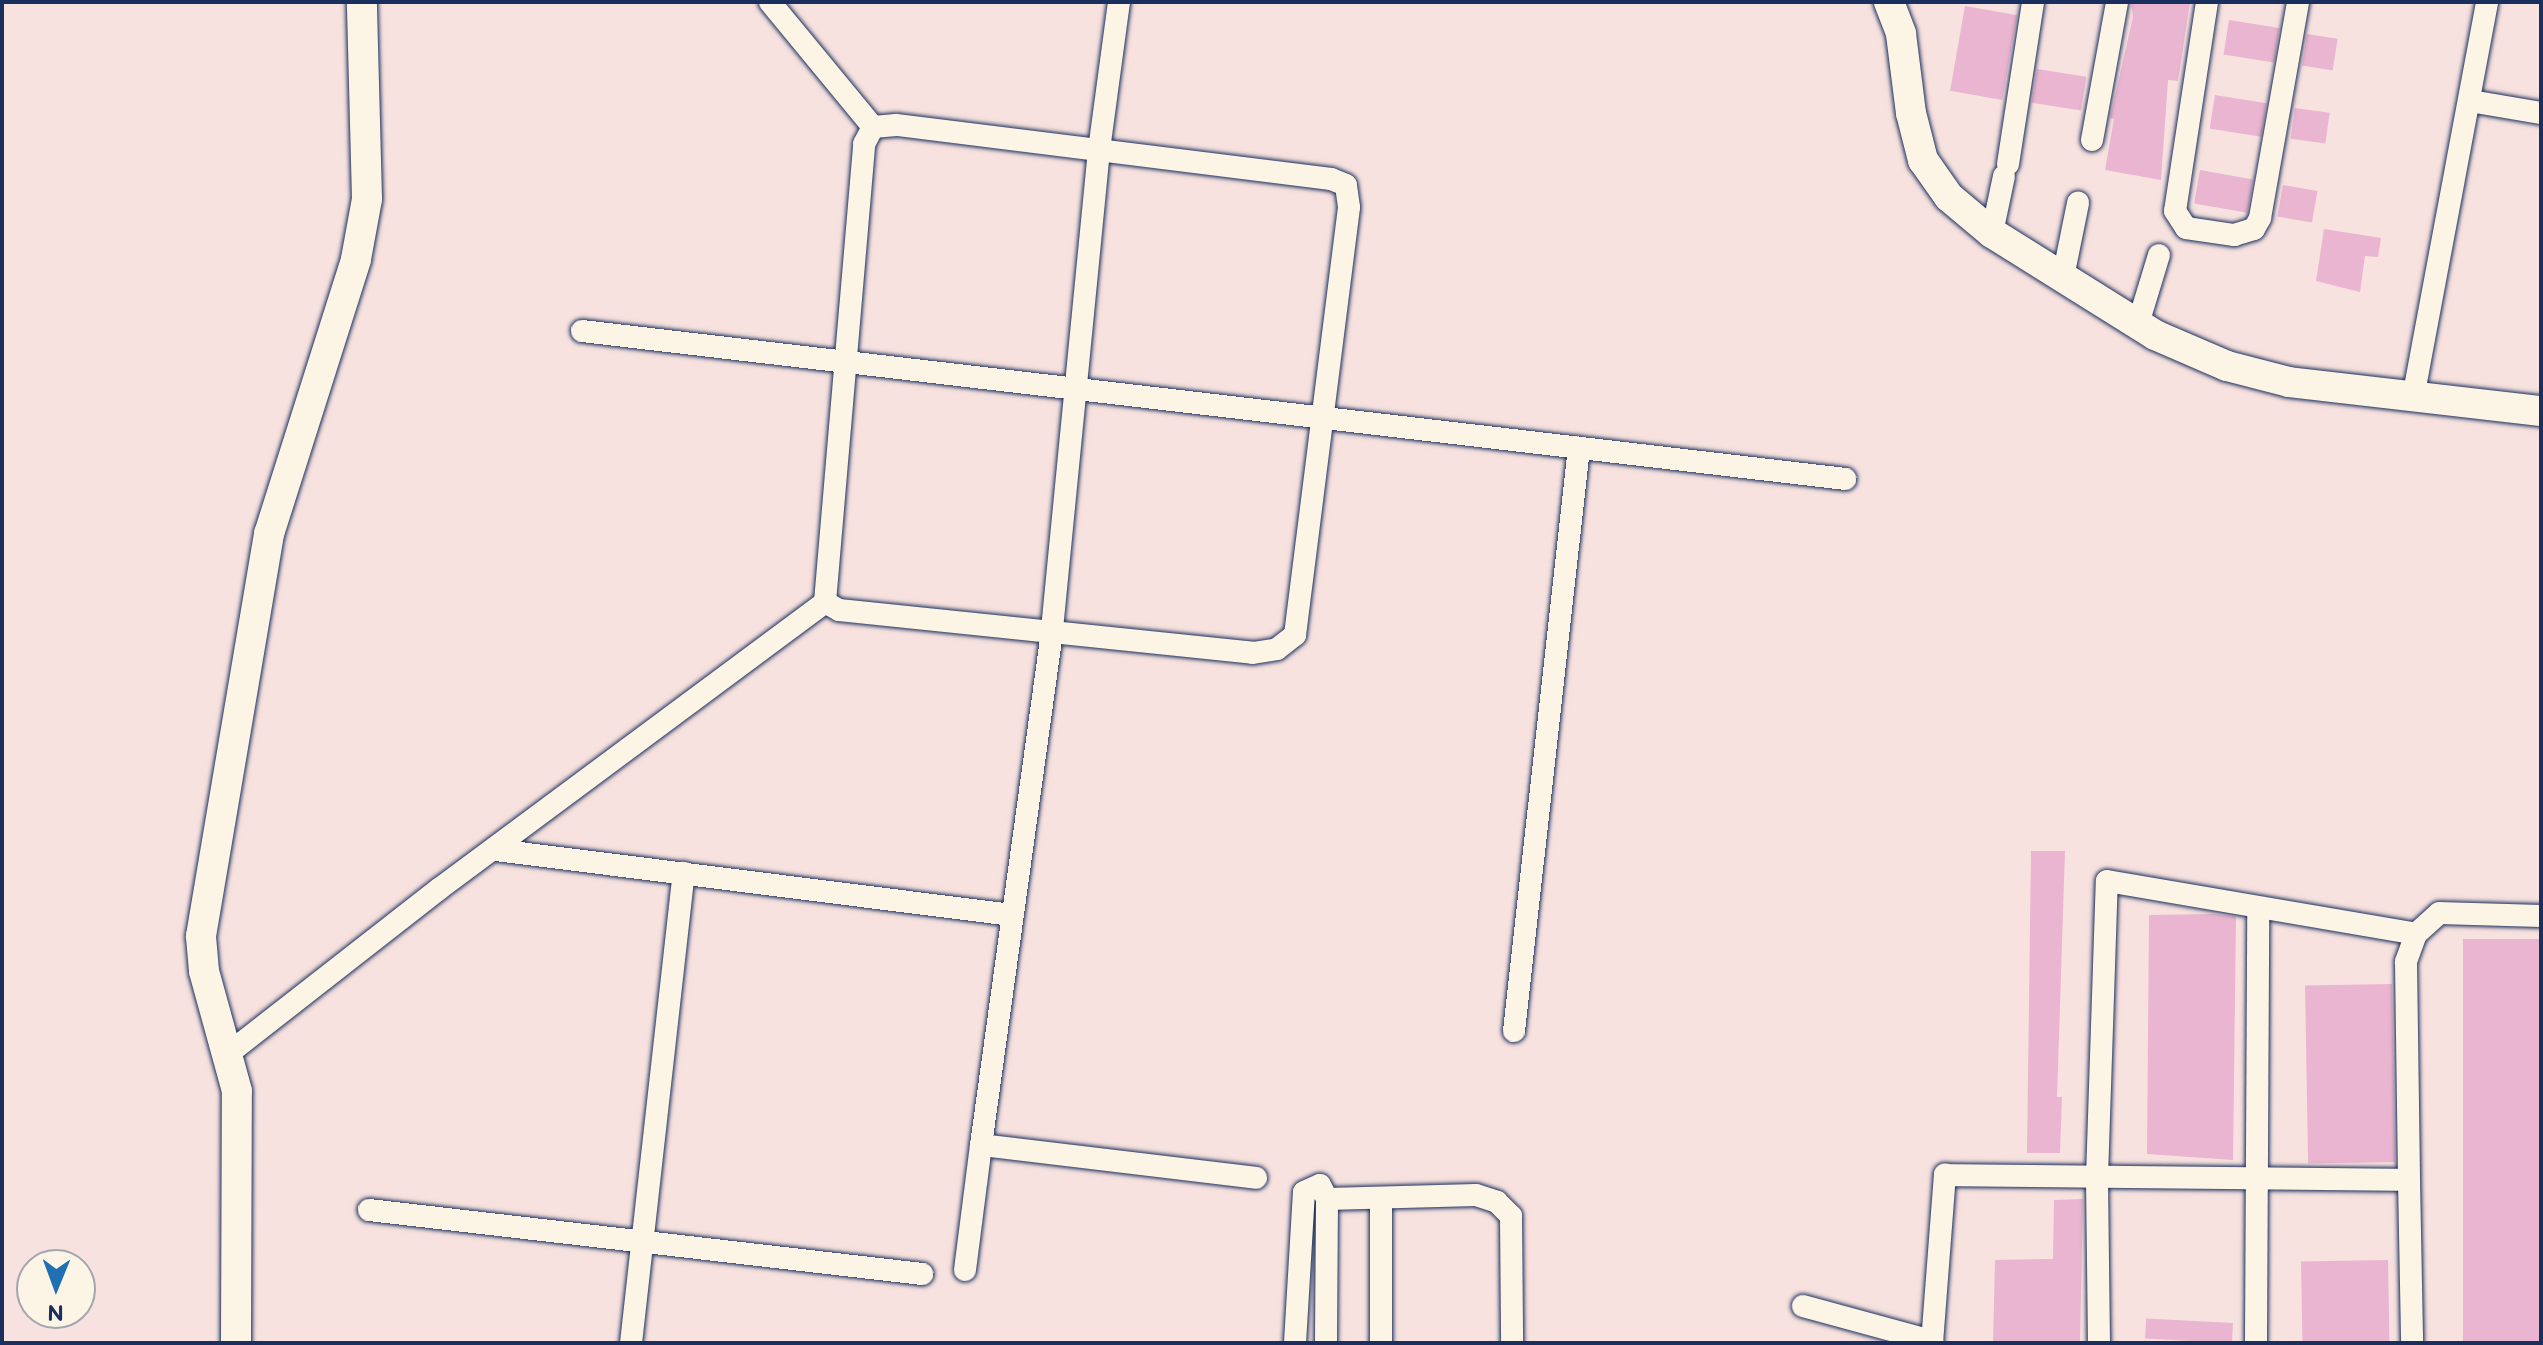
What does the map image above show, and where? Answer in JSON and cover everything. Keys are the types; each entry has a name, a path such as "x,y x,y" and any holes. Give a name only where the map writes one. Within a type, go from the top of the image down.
{"street":[{"path":"236,1343 238,1106 229,1053 204,971 201,936 269,534 356,259 365,212 369,168 362,2"},
{"path":"770,2 873,127"},
{"path":"965,1270 1052,632 1099,150 1119,2"},
{"path":"1889,2 1901,34 1911,113 1923,160 1949,197 1992,233 2138,324 2227,366 2289,382 2541,411"},
{"path":"1992,233 2006,170 2033,2"},
{"path":"2092,140 2117,2"},
{"path":"2207,2 2175,211 2186,228 2234,235 2254,229 2260,218 2298,2"},
{"path":"2413,398 2487,2"},
{"path":"2470,101 2541,113"},
{"path":"825,602 839,610 1253,653 1277,649 1295,635 1349,207 1346,185 896,125 873,127"},
{"path":"229,1053 825,602 864,144 873,127"},
{"path":"2063,277 2078,203"},
{"path":"2138,324 2159,255"},
{"path":"582,331 1845,479"},
{"path":"1514,1031 1579,448"},
{"path":"496,850 1012,915"},
{"path":"631,1343 684,873"},
{"path":"2099,1343 2097,1177 2107,881 2258,910 2416,934"},
{"path":"2256,1343 2258,910"},
{"path":"2412,1343 2406,962 2416,934 2439,913 2541,916"},
{"path":"981,1145 1256,1178"},
{"path":"1803,1306 1932,1342 1945,1175 2409,1180"},
{"path":"1295,1343 1304,1192 1320,1185 1327,1199 1326,1343"},
{"path":"1327,1199 1476,1195 1497,1202 1511,1216 1512,1343"},
{"path":"1381,1198 1381,1343"},
{"path":"369,1210 922,1274"}],"building":[{"path":"2131,2 2190,2 2178,81 2168,80 2161,180 2105,170 2114,119 2110,118 2133,17"},
{"path":"1965,6 2017,15 2002,100 1950,91"},
{"path":"2229,20 2279,28 2274,63 2224,55"},
{"path":"2307,34 2338,39 2333,70 2302,66"},
{"path":"2037,69 2086,77 2081,110 2032,103"},
{"path":"2215,95 2266,103 2261,137 2210,129"},
{"path":"2295,108 2330,113 2325,144 2291,139"},
{"path":"2200,170 2253,179 2247,213 2194,203"},
{"path":"2283,185 2317,191 2312,223 2277,217"},
{"path":"2324,229 2381,238 2378,257 2365,256 2360,292 2316,281"},
{"path":"2031,851 2065,851 2057,1097 2062,1097 2060,1153 2027,1153"},
{"path":"2214,914 2236,917 2233,1160 2147,1154 2149,915"},
{"path":"2463,939 2541,939 2541,1343 2463,1343"},
{"path":"2392,984 2395,1162 2308,1163 2305,986"},
{"path":"2083,1199 2080,1343 1993,1343 1995,1260 2053,1259 2054,1200"},
{"path":"2388,1260 2389,1343 2302,1343 2301,1262"},
{"path":"2146,1318 2233,1323 2232,1343 2145,1338"}]}
